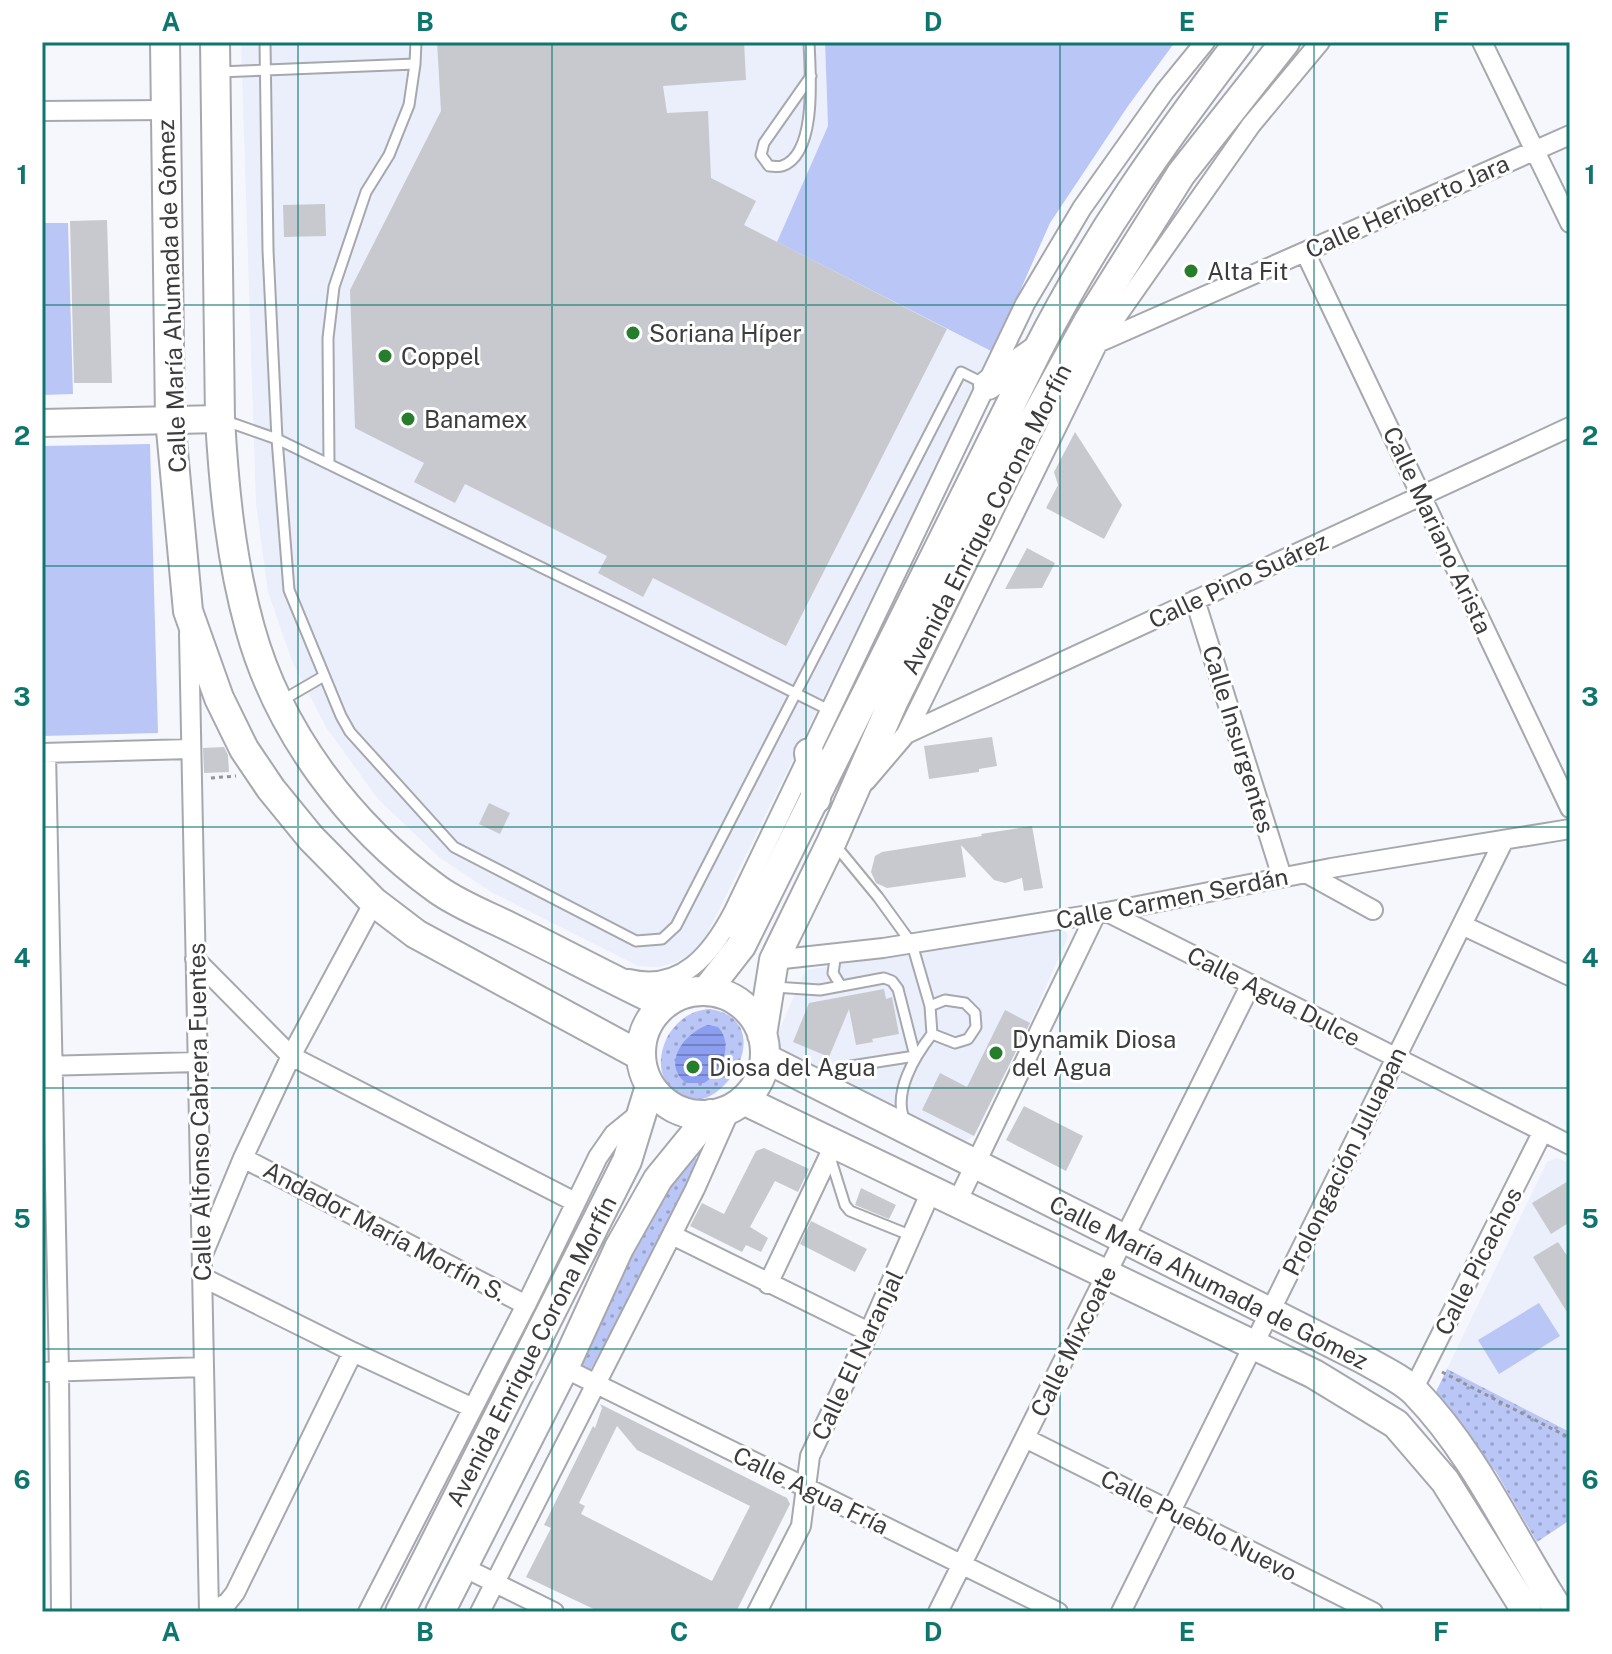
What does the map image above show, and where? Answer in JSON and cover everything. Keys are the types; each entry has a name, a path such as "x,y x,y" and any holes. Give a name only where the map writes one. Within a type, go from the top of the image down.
{"main road":[{"name":"Calle María Ahumada de Gómez","path":"165,42 170,419 188,611 219,698 244,749 260,773 311,838 374,902 416,934 641,1056"},
{"name":"Calle María Ahumada de Gómez","path":"215,42 223,478 234,558 250,630 278,702 320,775 371,833 438,891 664,1004"},
{"name":"Avenida Enrique Corona Morfín","path":"706,991 741,946 1037,351 1088,255 1173,129 1239,42"},
{"name":"Avenida Enrique Corona Morfín","path":"440,1612 564,1368 619,1248 658,1179 761,1074 771,973 893,702 962,559 1069,356 1181,174 1285,42"},
{"path":"988,385 1037,351"},
{"path":"809,753 816,799"},
{"path":"728,1108 693,1114 677,1109 662,1099 646,1099 641,1056 643,1036 651,1018 664,1004 691,992 724,995 741,1004 754,1018 763,1047"},
{"name":"Calle María Ahumada de Gómez","path":"763,1047 819,1086 1363,1359 1413,1390 1440,1422 1487,1489 1560,1612"},
{"name":"Avenida Enrique Corona Morfín","path":"400,1612 627,1161 646,1099"},
{"name":"Calle María Ahumada de Gómez","path":"728,1108 945,1196 1314,1374 1396,1424 1445,1481 1522,1609"}],"street":[{"path":"588,966 648,983 668,979 692,967 716,944 1025,304 1082,208 1165,91 1205,42"},
{"path":"853,795 906,734 1098,343 1251,125 1320,42"},
{"path":"1482,42 1570,223"},
{"path":"42,111 166,110"},
{"name":"Calle Heriberto Jara","path":"1069,356 1570,135"},
{"name":"Calle Mariano Arista","path":"1305,252 1570,808"},
{"path":"42,423 220,419"},
{"name":"Calle Pino Suárez","path":"906,734 1570,427"},
{"name":"Calle Insurgentes","path":"1195,600 1282,877"},
{"name":"Calle Alfonso Cabrera Fuentes","path":"188,611 210,1612"},
{"path":"61,1612 51,1372 44,753 191,749"},
{"name":"Calle Carmen Serdán","path":"771,973 836,953 912,944 1102,913 1282,877 1570,829"},
{"name":"Prolongación Juluapan","path":"1121,1612 1504,840"},
{"path":"1306,873 1373,910"},
{"path":"202,1258 243,1158 291,1056 374,902"},
{"path":"734,911 741,946"},
{"name":"Calle Agua Dulce","path":"1102,913 1251,984 1570,1145"},
{"name":"Calle El Naranjal","path":"757,1612 801,1526 810,1456 912,1236 976,1163 1102,913"},
{"path":"1462,925 1570,976"},
{"path":"195,959 291,1056 575,1202"},
{"name":"Calle Mixcoate","path":"938,1612 1251,984"},
{"path":"48,1066 198,1062"},
{"path":"368,1612 526,1305 598,1157 646,1099"},
{"name":"Avenida Enrique Corona Morfín","path":"480,1612 695,1189 728,1108"},
{"name":"Calle Picachos","path":"1413,1390 1543,1131"},
{"path":"768,1284 832,1149"},
{"name":"Andador María Morfín S.","path":"243,1158 526,1305"},
{"path":"672,1235 869,1332"},
{"path":"202,1277 473,1408"},
{"path":"210,1612 227,1603 235,1593 353,1352"},
{"path":"51,1372 204,1367"},
{"name":"Calle Agua Fría","path":"564,1368 1058,1612"},
{"name":"Calle Pueblo Nuevo","path":"1025,1438 1373,1612"},
{"path":"463,1567 554,1612"}],"lane":[{"path":"265,42 268,250 277,439 289,590 324,676 350,732 454,847 636,941 662,939 676,926 961,372 988,385"},
{"path":"329,464 328,338 334,287 366,192 389,155 409,105 416,42"},
{"path":"809,42 811,76 809,124 796,155 782,166 769,166 761,155 764,143 811,76"},
{"path":"216,72 415,64"},
{"path":"220,419 277,439 829,710"},
{"path":"278,702 324,676"},
{"path":"832,841 912,944 930,1006 932,1034 915,1056 902,1098 901,1111 910,1131"},
{"path":"836,953 833,973 841,986"},
{"path":"771,973 820,990 884,978 892,981 898,989 915,1056"},
{"path":"930,1006 945,1000 965,1003 971,1007 977,1020 973,1034 962,1042 945,1041 932,1034"},
{"path":"819,1086 851,1066 915,1056"},
{"path":"832,1149 845,1205 850,1211 912,1236"}],"path":[{"path":"192,780 260,773"},
{"path":"1426,1364 1570,1438"}],"shaded area":[{"path":"241,42 825,42 828,126 777,242 993,352 705,938 693,953 676,962 659,967 638,966 493,893 439,857 378,799 326,727 292,661 268,592 256,503"},
{"path":"825,42 1175,42 1050,223 993,352 777,242 828,126"},
{"path":"42,223 68,223 73,394 42,395"},
{"path":"150,444 158,733 42,736 42,446"},
{"path":"1064,926 1068,936 1030,1023 974,1136 963,1142 780,1051 777,1036 802,977 808,970"},
{"path":"710,1009 733,1018 743,1035 742,1055 733,1074 718,1090 701,1099 682,1098 663,1076 661,1058 664,1045 682,1020 697,1011"},
{"path":"695,1158 702,1161 590,1371 575,1364 626,1257 688,1160"},
{"path":"1557,1158 1570,1163 1569,1431 1447,1369 1547,1162"},
{"path":"1539,1303 1560,1336 1499,1374 1478,1340"},
{"path":"1447,1369 1570,1432 1570,1520 1537,1542 1496,1472 1434,1396"}],"water":[{"path":"708,1025 718,1027 723,1034 725,1049 721,1065 704,1083 686,1083 676,1067 679,1050 691,1035"}],"building":[{"name":"Soriana Híper","path":"437,42 744,42 746,80 663,86 667,113 708,111 711,178 756,201 744,225 947,329 786,646 653,578 643,597 598,573 607,556 465,484 455,503 414,482 424,463 355,428 350,290 441,111"},
{"path":"325,204 326,236 284,237 283,205"},
{"path":"107,220 112,383 74,383 70,221"},
{"path":"1075,432 1122,505 1104,539 1046,508 1058,485 1054,472"},
{"path":"1027,548 1055,563 1042,588 1005,589"},
{"path":"992,737 997,766 979,769 979,772 929,779 924,746"},
{"path":"224,747 229,772 204,773 203,748"},
{"path":"489,803 510,813 500,834 479,824"},
{"path":"1032,826 1043,888 1024,891 1022,878 1005,883 994,880 961,845 966,877 887,888 876,883 871,872 875,856 882,852"},
{"path":"884,989 886,999 892,997 899,1034 856,1045 849,1009 829,1057 793,1042 809,1003"},
{"path":"1005,1010 1030,1023 974,1136 922,1110 940,1073 967,1087"},
{"path":"1024,1106 1083,1136 1066,1171 1006,1140"},
{"path":"764,1148 809,1169 798,1192 775,1181 750,1227 768,1238 761,1252 746,1245 742,1252 690,1226 702,1203 724,1214 756,1151"},
{"path":"1570,1180 1570,1222 1551,1234 1532,1203"},
{"path":"861,1188 896,1205 889,1219 855,1205"},
{"path":"811,1221 867,1249 855,1272 800,1244"},
{"path":"1558,1242 1570,1260 1570,1317 1533,1257"},
{"path":"600,1404 787,1498 790,1504 736,1612 600,1612 526,1577 551,1528 544,1525 593,1426 595,1428 602,1408","holes":["617,1426 637,1450 750,1506 712,1581 581,1514 585,1506 579,1503"]}],"place":[{"name":"Alta Fit","path":"1191,271"},
{"name":"Soriana Híper","path":"633,333"},
{"name":"Coppel","path":"385,356"},
{"name":"Banamex","path":"408,419"},
{"name":"Dynamik Diosa del Agua","path":"996,1053"},
{"name":"Diosa del Agua","path":"693,1067"}]}
